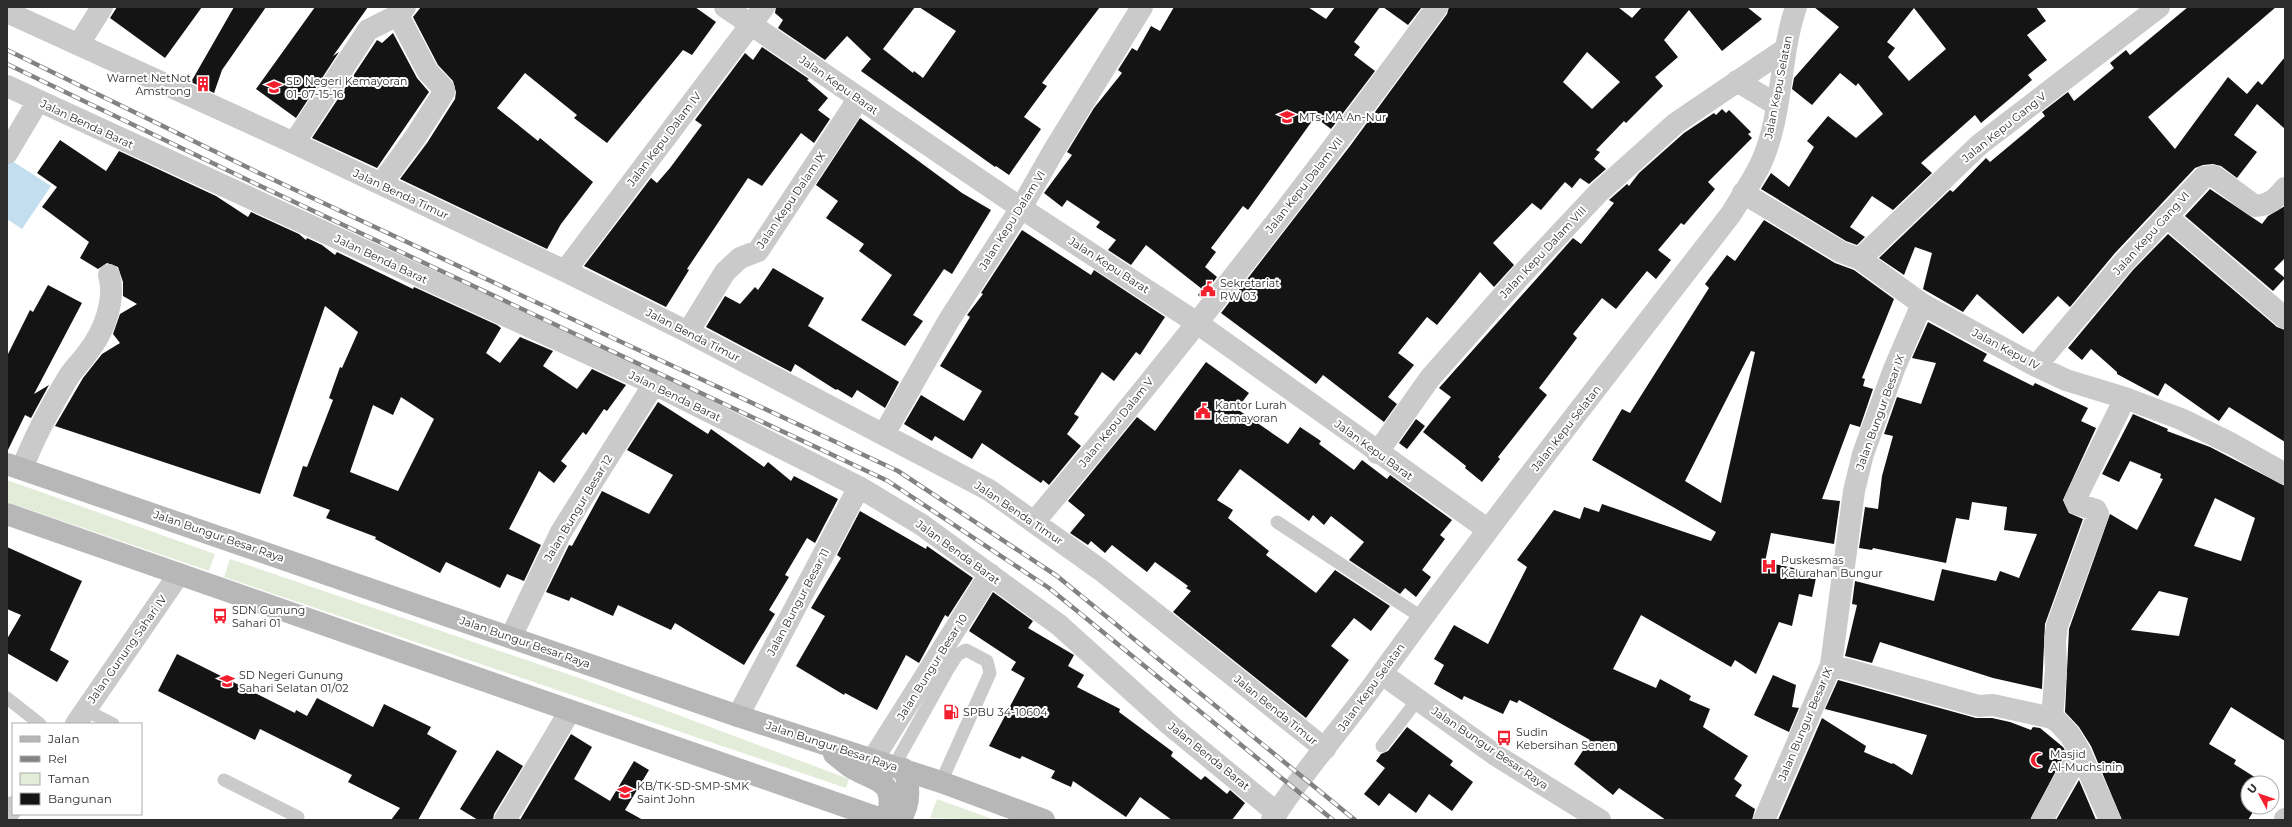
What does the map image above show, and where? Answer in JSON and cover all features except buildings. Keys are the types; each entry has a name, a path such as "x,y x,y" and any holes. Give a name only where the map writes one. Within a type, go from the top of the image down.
{"main road":[{"name":"Jalan Bungur Besar Raya","path":"14,466 738,716 874,759 1044,820"},
{"path":"7,514 884,820"},
{"path":"821,743 849,766 882,782 889,792 891,803 887,820"},
{"path":"899,768 909,792 908,804 900,820"},
{"path":"914,820 920,798 926,788 938,781"}],"street":[{"path":"79,44 102,7"},
{"name":"Jalan Kepu Barat","path":"725,7 758,16 859,98 1021,208 1197,323 1487,530"},
{"name":"Jalan Kepu Dalam VI","path":"884,434 949,320 1021,208 1054,150 1142,7"},
{"name":"Jalan Kepu Dalam VII","path":"1197,323 1385,79 1437,7"},
{"name":"Jalan Kepu Selatan","path":"1274,816 1382,674 1421,618 1487,530 1731,214 1762,161 1777,105 1785,49 1796,7"},
{"name":"Jalan Kepu Gang V","path":"1860,258 1979,145 2159,7"},
{"path":"294,143 368,30 401,11 428,72 444,92 416,136 381,184"},
{"name":"Jalan Benda Timur","path":"7,12 294,143 565,271 688,332 989,490 1035,521 1102,571 1325,749"},
{"name":"Jalan Kepu Dalam IV","path":"565,271 758,16"},
{"name":"Jalan Kepu Dalam VIII","path":"1377,452 1430,378 1522,274 1599,192 1676,123 1738,81 1760,64 1785,49"},
{"path":"1738,81 1777,105"},
{"name":"Jalan Benda Barat","path":"7,86 654,384 812,465 859,487 922,525 1059,625 1274,816"},
{"name":"Jalan Kepu Dalam IX","path":"688,332 725,272 740,258 758,251 859,98"},
{"path":"7,154 38,101"},
{"name":"Jalan Kepu Gang VI","path":"2036,366 2124,262 2204,177 2214,176 2255,206 2266,205 2277,198 2285,188"},
{"name":"Jalan Kepu IV","path":"1744,193 1841,252 1860,258 1922,304 2036,366 2066,380 2125,398 2181,419 2232,444 2285,474"},
{"path":"2166,216 2285,318"},
{"path":"14,466 31,445 70,375 95,342 109,309 111,292 109,275"},
{"name":"Jalan Bungur Besar IX","path":"1764,820 1831,665 1854,491 1861,461 1894,369 1922,304"},
{"name":"Jalan Kepu Dalam V","path":"1035,521 1197,323"},
{"name":"Jalan Bungur Besar 12","path":"511,637 561,532 654,384"},
{"path":"2052,718 2056,669 2055,640 2057,626 2098,512 2078,504 2075,500 2125,398"},
{"name":"Jalan Bungur Besar 11","path":"738,716 859,487"},
{"name":"Jalan Gunung Sahari IV","path":"80,717 178,574"},
{"name":"Jalan Bungur Besar 10","path":"874,759 990,574"},
{"path":"1831,665 1979,706 1993,705 2052,718 2070,735 2080,752 2110,820"},
{"name":"Jalan Bungur Besar Raya","path":"1382,674 1497,756 1600,820"},
{"path":"505,820 570,711"},
{"path":"2042,820 2080,752"}],"lane":[{"path":"1277,522 1421,618"},
{"path":"899,768 950,666 957,655 966,650 987,661 990,673 938,781"},
{"path":"7,698 39,723"},
{"path":"1382,746 1418,699"},
{"path":"80,717 108,723"},
{"path":"224,780 298,817"}],"green space":[{"path":"7,480 215,554 209,571 7,502"},
{"path":"230,559 585,680 849,779 846,788 224,577"},
{"path":"937,799 995,820 930,818"}],"water":[{"path":"9,159 51,186 22,229 7,219 7,162"}],"railway":[{"path":"7,50 259,173 898,471 1057,576 1355,820"},
{"path":"7,64 254,183 888,481 1049,588 1333,820"}],"place":[{"name":"Warnet NetNot Amstrong","path":"203,84"},
{"name":"SD Negeri Kemayoran 01-07-15-16","path":"274,87"},
{"name":"MTs-MA An-Nur","path":"1287,117"},
{"name":"Sekretariat RW 03","path":"1208,289"},
{"name":"Kantor Lurah Kemayoran","path":"1203,411"},
{"name":"Puskesmas Kelurahan Bungur","path":"1769,566"},
{"name":"SDN Gunung Sahari 01","path":"220,616"},
{"name":"SD Negeri Gunung Sahari Selatan 01/02","path":"227,681"},
{"name":"SPBU 34-10604","path":"951,712"},
{"name":"Sudin Kebersihan Senen","path":"1504,738"},
{"name":"Masjid Al-Muchsinin","path":"2038,760"},
{"name":"KB/TK-SD-SMP-SMK Saint John","path":"625,792"}]}
